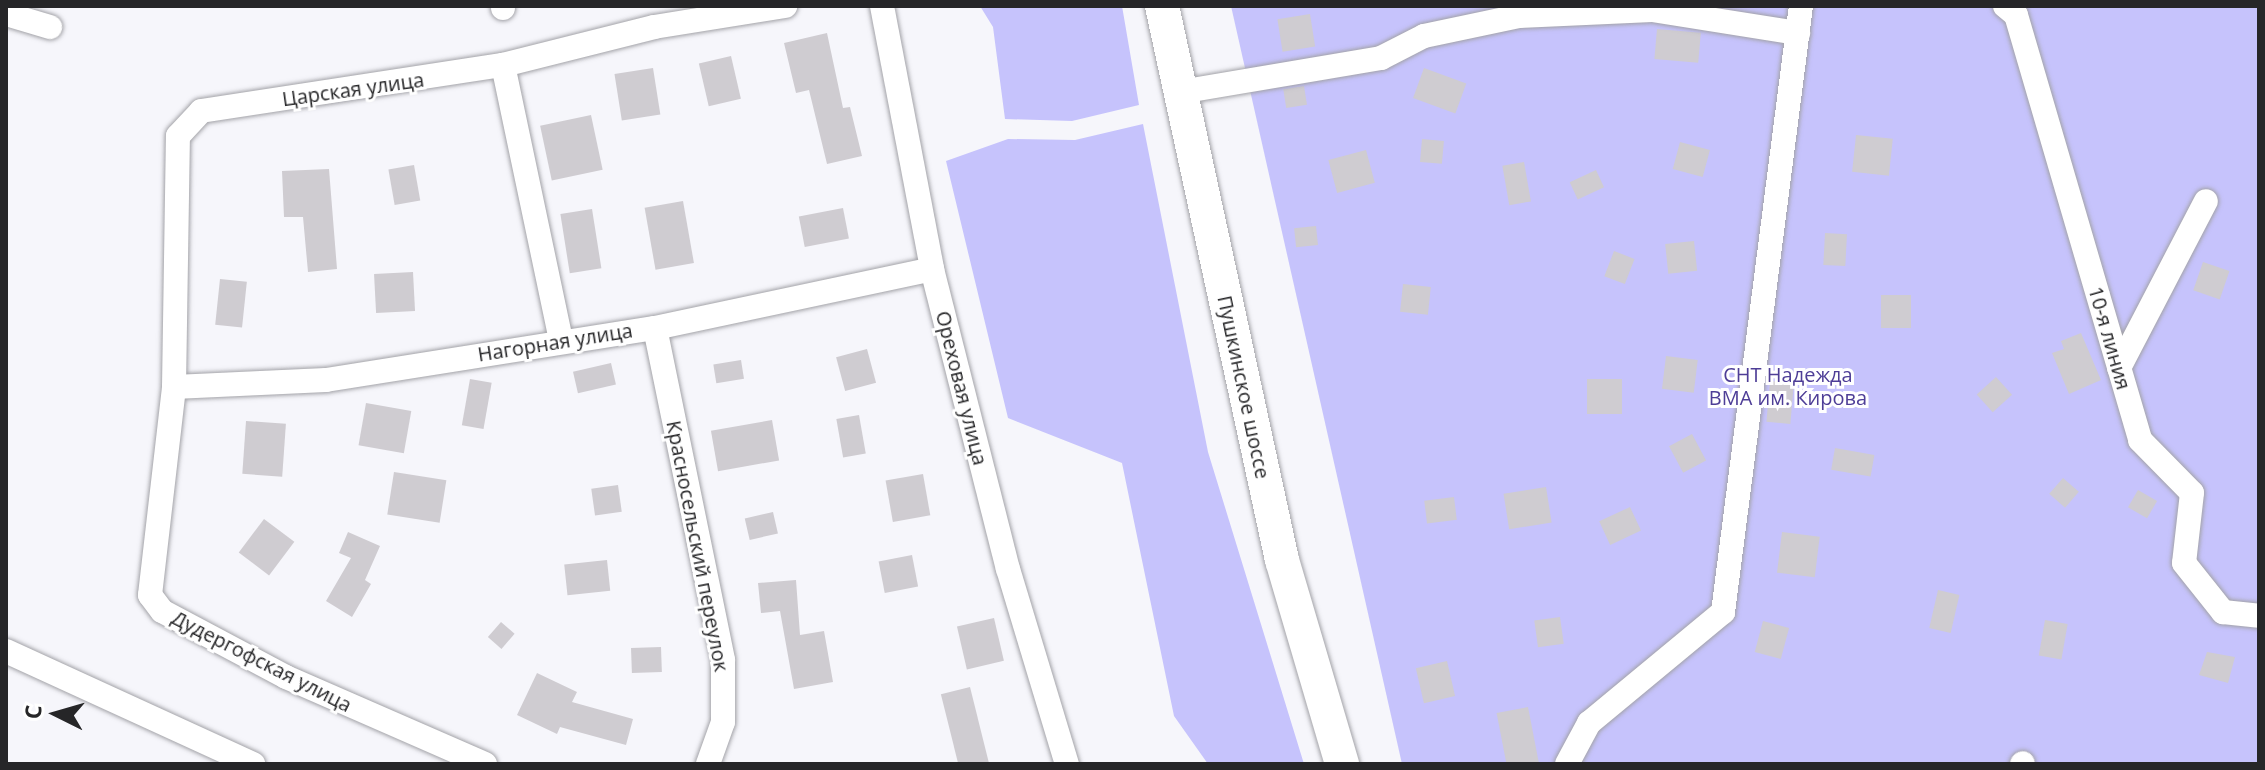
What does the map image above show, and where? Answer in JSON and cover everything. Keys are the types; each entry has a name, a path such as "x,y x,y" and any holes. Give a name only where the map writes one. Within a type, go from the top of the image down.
{"main road":[{"name":"Пушкинское шоссе","path":"1162,6 1282,560 1342,764"}],"street":[{"name":"Царская улица","path":"174,387 178,136 187,121 201,111 503,65 654,27 785,6"},
{"name":"Ореховая улица","path":"882,6 932,269 1008,569 1067,764"},
{"path":"1567,764 1589,723 1723,612 1801,6"},
{"name":"10-я линия","path":"2005,6 2016,15 2140,440 2192,493 2184,563 2223,612 2259,616"},
{"path":"1180,92 1381,58 1424,36 1519,16 1652,10 1798,33"},
{"path":"6,14 50,27"},
{"path":"503,65 561,340"},
{"path":"2119,368 2206,201"},
{"name":"Нагорная улица","path":"174,387 326,380 561,340 655,328 932,269"},
{"name":"Красносельский переулок","path":"655,328 723,660 723,722 708,764"},
{"name":"Дудергофская улица","path":"174,387 147,577 162,611 286,677 485,764"},
{"path":"6,651 253,764"}],"green space":[{"path":"980,6 1122,6 1139,105 1072,121 1005,119 993,27"},
{"name":"СНТ Надежда ВМА им. Кирова","path":"1231,6 2259,6 2259,764 1402,764"},
{"path":"1143,124 1208,452 1304,764 1208,764 1174,716 1122,463 1008,418 946,161 1008,139 1075,140"}],"building":[{"path":"1310,14 1315,47 1283,52 1277,19"},
{"path":"1657,29 1701,33 1698,63 1654,59"},
{"path":"827,33 843,108 850,107 862,156 827,164 809,90 796,93 784,43"},
{"path":"731,56 741,99 709,106 699,63"},
{"path":"653,68 660,114 622,121 614,74"},
{"path":"1424,68 1466,83 1455,113 1413,98"},
{"path":"1304,86 1307,105 1286,108 1283,89"},
{"path":"591,115 603,170 552,181 540,126"},
{"path":"1856,135 1893,139 1889,176 1852,172"},
{"path":"1422,139 1444,141 1442,164 1420,162"},
{"path":"1680,142 1710,150 1703,177 1673,169"},
{"path":"1366,150 1375,183 1337,193 1328,160"},
{"path":"1524,162 1531,201 1509,205 1502,166"},
{"path":"414,165 420,200 395,205 388,170"},
{"path":"329,169 337,269 308,272 303,217 284,217 282,171"},
{"path":"1596,170 1604,187 1578,199 1570,182"},
{"path":"683,201 694,263 656,270 645,208"},
{"path":"843,208 849,238 805,247 799,217"},
{"path":"592,209 601,268 570,273 560,214"},
{"path":"1316,226 1318,245 1296,247 1294,228"},
{"path":"1825,233 1847,234 1845,266 1823,265"},
{"path":"1694,241 1697,271 1668,274 1665,244"},
{"path":"1614,251 1635,259 1625,284 1604,276"},
{"path":"2203,262 2229,271 2220,299 2193,290"},
{"path":"413,272 415,311 376,313 374,274"},
{"path":"220,279 247,282 242,328 215,325"},
{"path":"1403,284 1431,287 1428,315 1400,312"},
{"path":"1881,295 1911,295 1911,328 1881,328"},
{"path":"2081,333 2101,380 2069,394 2052,353 2064,349 2061,341"},
{"path":"867,349 876,383 845,391 836,357"},
{"path":"1666,356 1698,360 1694,393 1662,389"},
{"path":"741,360 744,379 716,383 713,364"},
{"path":"611,363 616,384 578,393 573,372"},
{"path":"1996,377 2012,395 1993,412 1977,394"},
{"path":"470,379 492,383 484,429 462,425"},
{"path":"1587,379 1622,379 1622,414 1587,414"},
{"path":"1770,381 1794,383 1790,424 1766,422"},
{"path":"366,403 411,411 404,453 359,445"},
{"path":"859,415 866,453 843,457 836,419"},
{"path":"772,420 779,460 718,471 711,431"},
{"path":"246,421 286,424 282,477 242,474"},
{"path":"1692,434 1706,460 1683,473 1669,446"},
{"path":"1835,448 1874,455 1871,477 1831,470"},
{"path":"394,472 446,480 440,523 387,514"},
{"path":"923,474 930,515 893,522 886,481"},
{"path":"2063,478 2079,492 2065,508 2049,494"},
{"path":"618,485 622,512 595,515 591,489"},
{"path":"1546,487 1552,523 1509,529 1504,494"},
{"path":"2138,490 2157,501 2147,518 2128,507"},
{"path":"1454,497 1457,520 1427,523 1424,501"},
{"path":"1630,507 1641,531 1610,545 1599,521"},
{"path":"773,512 778,533 750,540 745,519"},
{"path":"264,519 294,542 269,575 239,553"},
{"path":"348,532 380,546 365,580 371,584 352,617 326,601 351,558 339,553"},
{"path":"1782,532 1820,537 1815,577 1777,573"},
{"path":"912,555 918,586 885,593 879,561"},
{"path":"607,560 610,591 567,595 564,564"},
{"path":"796,580 800,635 824,631 833,682 794,689 780,611 761,613 758,583"},
{"path":"1938,590 1959,595 1951,633 1929,628"},
{"path":"1560,617 1564,644 1538,647 1534,621"},
{"path":"994,618 1004,661 967,669 957,627"},
{"path":"2045,620 2068,624 2061,659 2039,655"},
{"path":"1763,621 1789,628 1781,659 1755,652"},
{"path":"501,622 515,634 501,649 488,637"},
{"path":"661,647 662,672 632,673 631,648"},
{"path":"2207,652 2235,657 2228,683 2199,675"},
{"path":"1447,661 1455,696 1424,703 1416,668"},
{"path":"537,673 577,692 572,702 633,719 626,745 560,727 557,734 517,715"},
{"path":"970,687 989,764 958,764 941,694"},
{"path":"1528,707 1539,764 1506,764 1497,713"}]}
